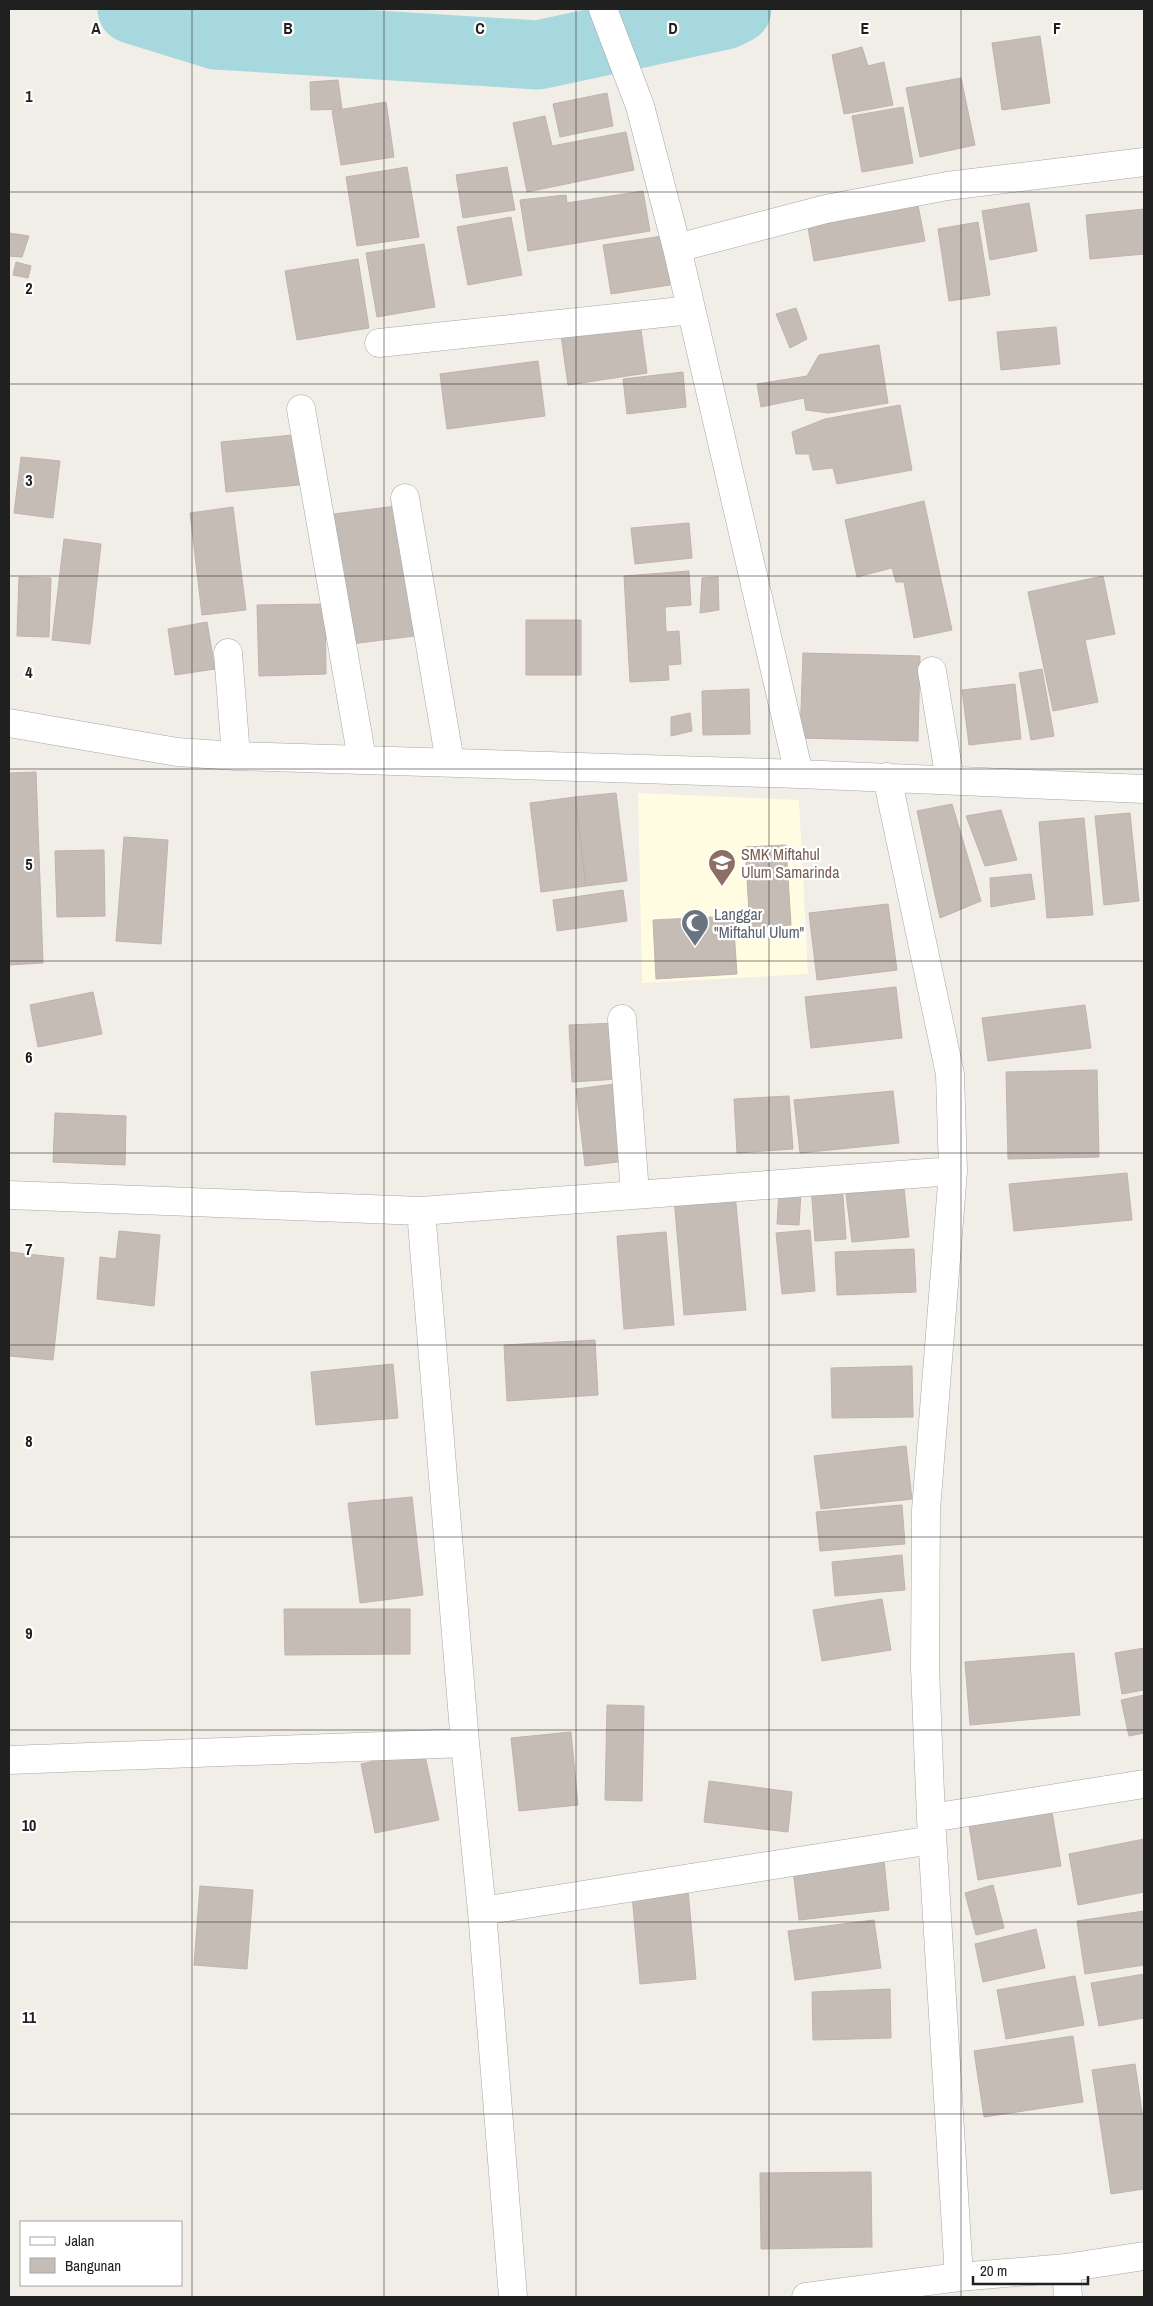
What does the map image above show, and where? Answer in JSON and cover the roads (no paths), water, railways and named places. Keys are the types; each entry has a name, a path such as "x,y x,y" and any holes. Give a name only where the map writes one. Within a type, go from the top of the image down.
{"street":[{"path":"603,9 640,106 677,248 799,774"},
{"path":"677,248 826,208 919,191 1144,162"},
{"path":"380,343 691,310"},
{"path":"301,409 362,759"},
{"path":"406,498 450,762"},
{"path":"228,652 236,756"},
{"path":"932,671 950,780"},
{"path":"9,724 177,752 236,756 887,777 1144,789"},
{"path":"887,777 950,1074 953,1170 926,1510 925,1668 931,1829 959,2277"},
{"path":"622,1019 635,1194"},
{"path":"9,1195 421,1211 953,1170"},
{"path":"421,1211 465,1743 482,1911 513,2297"},
{"path":"9,1760 465,1743"},
{"path":"482,1911 931,1829 1144,1784"},
{"path":"806,2297 959,2277 1066,2268 1144,2256"},
{"path":"1066,2268 1068,2297"}],"waterway":[{"path":"132,9 216,35 538,55 725,15 737,9"}],"place":[{"name":"SMK Miftahul Ulum Samarinda","path":"722,887"},
{"name":"Langgar \"Miftahul Ulum\"","path":"695,947"}]}
